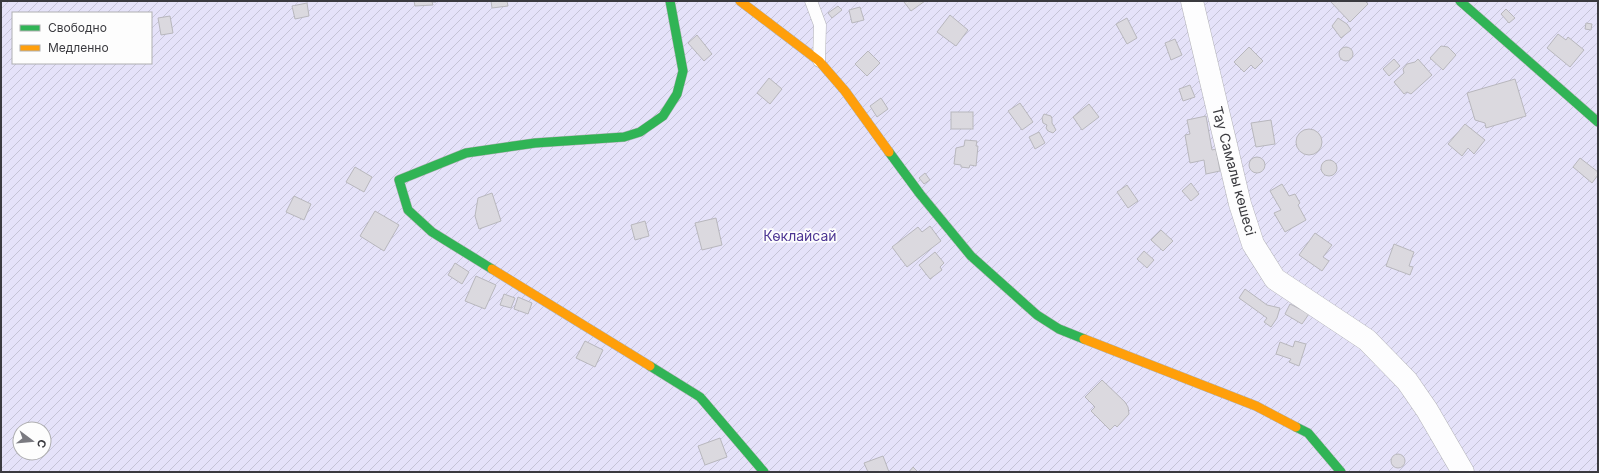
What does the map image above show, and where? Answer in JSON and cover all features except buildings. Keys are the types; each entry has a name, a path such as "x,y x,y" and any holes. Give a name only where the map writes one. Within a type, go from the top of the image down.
{"street":[{"path":"670,1 683,71 677,94 663,116 640,132 624,137 535,144 466,153 399,180 408,210 432,232 700,396 764,472"},
{"name":"Тау Самалы көшесі","path":"1192,1 1240,204 1253,244 1275,279 1367,340 1407,381 1427,410 1463,472"},
{"path":"1460,1 1598,122"},
{"path":"743,2 819,61 845,91 920,194 971,256 1037,314 1059,329 1256,406 1308,433 1341,472"}],"lane":[{"path":"811,1 820,25 819,61"}],"green space":[{"name":"Көклайсай","path":"1,1 1598,1 1598,472 1,472"}],"traffic: fast":[{"path":"492,269 432,232 408,210 399,180 466,153 535,143 624,137 640,132 663,116 677,94 683,71 670,1"},
{"path":"1460,1 1598,122"},
{"path":"889,152 920,194 971,256 1037,315 1059,329 1084,339"},
{"path":"650,366 700,397 764,472"},
{"path":"1296,427 1308,433 1341,472"}],"traffic: slow":[{"path":"740,1 819,61 845,91 889,152"},
{"path":"492,269 650,366"},
{"path":"1084,339 1256,406 1296,427"}]}
